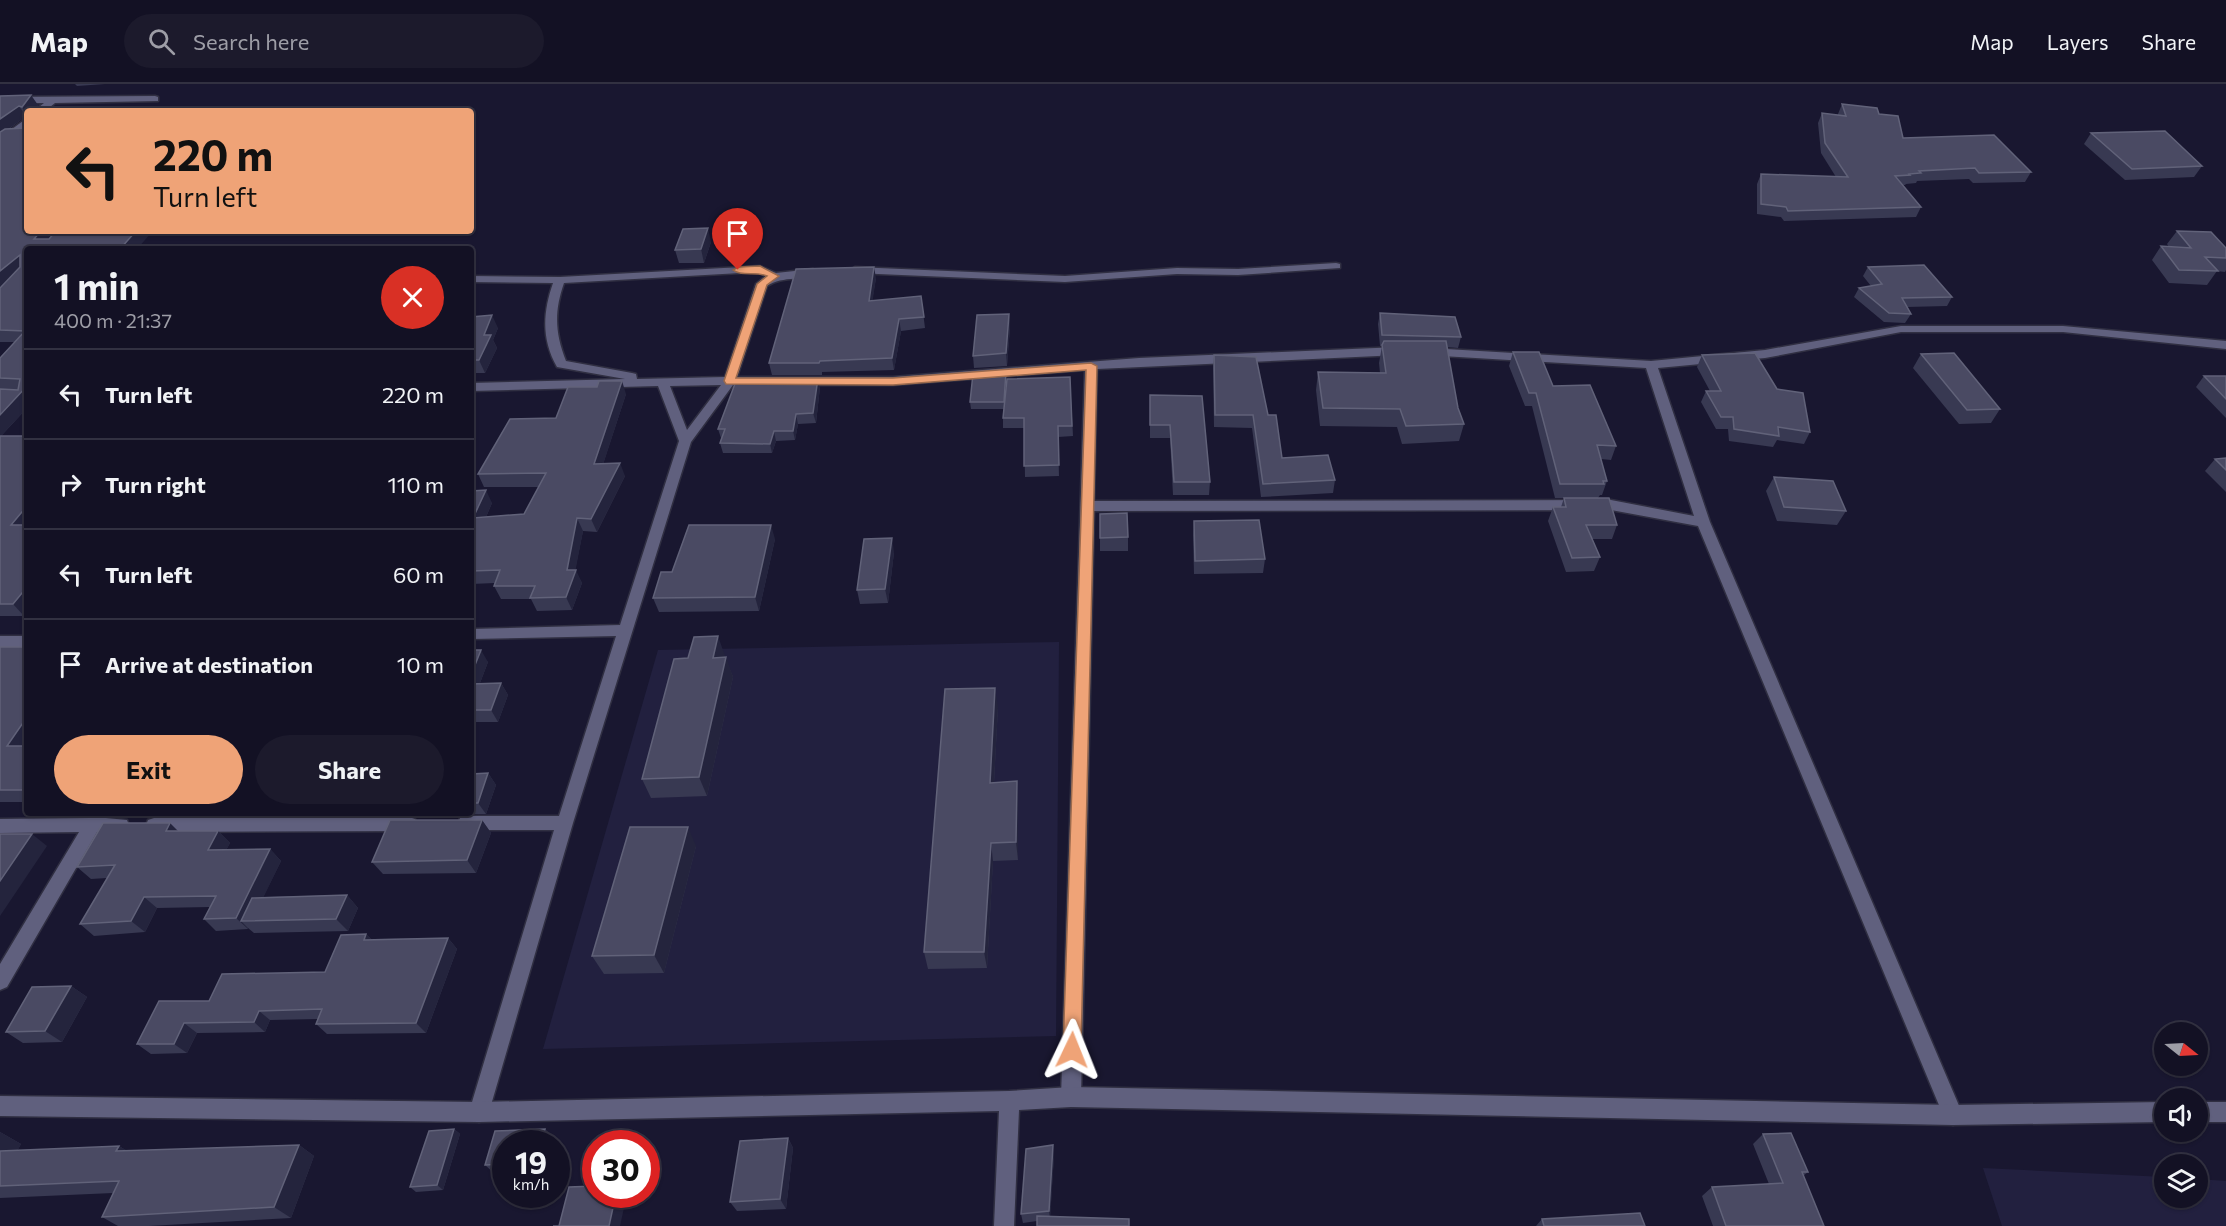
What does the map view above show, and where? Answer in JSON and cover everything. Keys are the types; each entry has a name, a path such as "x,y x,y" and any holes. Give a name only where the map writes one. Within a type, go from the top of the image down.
{"street":[{"path":"0,100 155,99"},
{"path":"43,108 53,100"},
{"path":"0,142 24,123"},
{"path":"479,1112 565,823 685,441 730,381 762,284 774,276 837,271 911,270 988,277 1065,279 1177,271 1238,272 1336,266"},
{"path":"474,279 560,280 760,269 774,276"},
{"path":"560,280 549,307 552,341 561,364 663,383"},
{"path":"474,387 730,381 893,381 1091,366 1413,351 1651,365 1765,354 1901,329 2063,329 2226,345"},
{"path":"1651,365 1703,522 1953,1115"},
{"path":"1071,1098 1091,366"},
{"path":"663,383 685,441"},
{"path":"1087,506 1611,505 1703,522"},
{"path":"474,634 627,630"},
{"path":"0,642 24,642"},
{"path":"0,826 97,819 423,824"},
{"path":"0,981 97,819"},
{"path":"447,824 565,823"},
{"path":"0,1106 479,1112 1071,1098 1953,1115 2154,1112"},
{"path":"1004,1226 1009,1101"},
{"path":"2208,1112 2226,1112"}],"shaded area":[{"path":"1059,642 1056,1036 543,1049 658,650"},
{"path":"1983,1168 2154,1177 2154,1208 2208,1208 2208,1180 2226,1181 2226,1226 2002,1226"}],"building":[{"path":"31,95 22,107 19,106 0,119 0,96"},
{"path":"1842,104 1877,108 1879,114 1898,116 1903,138 1994,135 2031,172 1979,173 1975,168 1919,171 1921,173 1895,176 1921,207 1788,211 1786,207 1761,204 1761,174 1848,177 1825,143 1822,113 1846,116"},
{"path":"24,128 24,234 38,234 34,239 49,239 53,234 133,234 123,246 24,246 24,331 0,330 0,288 20,267 20,255 0,271 0,132 5,129"},
{"path":"2165,131 2202,166 2132,169 2091,133"},
{"path":"708,228 701,249 675,250 683,229"},
{"path":"2177,231 2211,232 2226,248 2226,258 2205,257 2218,271 2179,270 2161,246 2191,248"},
{"path":"1924,265 1952,297 1902,298 1911,314 1889,313 1859,288 1882,284 1868,267"},
{"path":"874,267 869,301 921,296 924,317 899,319 892,358 820,361 819,363 769,363 796,269"},
{"path":"1380,313 1455,317 1461,337 1382,335"},
{"path":"1009,314 1006,353 973,356 977,315"},
{"path":"492,315 484,335 491,335 479,360 474,360 474,317"},
{"path":"24,332 24,389 0,415 0,389 18,390 20,379 0,378 0,358"},
{"path":"1384,341 1446,341 1458,408 1464,424 1406,426 1400,409 1323,408 1318,372 1386,373 1382,345"},
{"path":"1513,352 1539,352 1553,386 1590,385 1616,446 1597,445 1607,481 1603,481 1604,484 1560,484 1536,393 1529,393"},
{"path":"1755,353 1777,389 1803,393 1810,432 1778,427 1779,436 1734,429 1733,417 1721,417 1706,391 1721,391 1702,355"},
{"path":"1954,353 2000,409 1967,410 1921,354"},
{"path":"1214,355 1256,357 1268,415 1276,415 1282,458 1328,455 1335,480 1263,484 1253,415 1215,415"},
{"path":"1006,371 1004,402 970,402 973,374"},
{"path":"2204,376 2226,376 2226,399"},
{"path":"1070,377 1072,426 1058,426 1059,465 1024,466 1024,418 1003,418 1007,379"},
{"path":"765,378 818,378 813,413 796,414 793,431 774,431 770,444 720,443 725,429 718,429 736,381 764,382"},
{"path":"599,381 622,381 594,464 620,463 591,519 577,518 567,570 576,570 566,597 530,598 535,586 494,586 500,570 474,571 474,518 524,514 546,473 478,474 510,419 556,418 568,387 597,387"},
{"path":"1150,395 1202,396 1210,482 1174,482 1170,425 1150,425"},
{"path":"0,436 24,436 24,510 11,525 24,525 24,591 13,604 0,604"},
{"path":"2226,458 2226,470 2215,459"},
{"path":"1774,477 1833,481 1846,511 1784,507"},
{"path":"486,490 474,516 474,491"},
{"path":"1564,498 1609,498 1617,525 1586,525 1600,557 1572,558 1553,507 1566,507"},
{"path":"1127,513 1128,537 1100,538 1100,514"},
{"path":"1259,520 1265,559 1195,561 1194,521"},
{"path":"689,525 771,525 755,597 653,598 661,572 672,572"},
{"path":"892,538 885,589 857,590 864,539"},
{"path":"718,636 713,658 726,657 699,777 642,779 674,659 688,658 694,637"},
{"path":"0,647 24,647 24,721 7,746 24,746 24,790 0,790"},
{"path":"474,650 481,650 474,668"},
{"path":"501,683 491,710 474,710 474,684"},
{"path":"995,688 990,783 1017,781 1016,842 991,843 984,952 924,952 945,689"},
{"path":"488,773 478,803 474,803 474,774"},
{"path":"390,820 482,820 467,860 372,862"},
{"path":"103,823 170,823 166,831 218,831 208,850 270,849 236,918 204,919 216,896 144,897 131,921 80,924 115,865 77,867"},
{"path":"630,827 688,827 654,955 592,956"},
{"path":"0,834 32,834 0,881"},
{"path":"347,895 336,919 241,921 252,898"},
{"path":"366,934 364,940 448,938 416,1023 316,1024 322,1009 259,1011 254,1022 184,1023 174,1044 137,1044 159,1001 209,1001 222,974 325,972 341,935"},
{"path":"71,986 45,1031 6,1032 32,987"},
{"path":"454,1129 437,1185 410,1187 429,1131"},
{"path":"1791,1133 1808,1172 1802,1172 1824,1226 1726,1226 1712,1187 1783,1183 1763,1134"},
{"path":"788,1138 780,1199 730,1202 740,1141"},
{"path":"492,1141 492,1165 485,1165"},
{"path":"299,1145 274,1207 102,1217 119,1181 0,1186 0,1151 119,1146 116,1151"},
{"path":"1053,1145 1049,1211 1021,1214 1026,1149"},
{"path":"570,1187 582,1187 582,1208 613,1208 609,1226 559,1226 564,1208 570,1208"},
{"path":"1640,1213 1645,1226 1544,1226 1542,1219"},
{"path":"1037,1216 1129,1219 1129,1226 1037,1226"}],"route":[{"path":"738,270 760,269 774,276 762,284 730,381 893,381 1091,366 1072,1050"}]}
